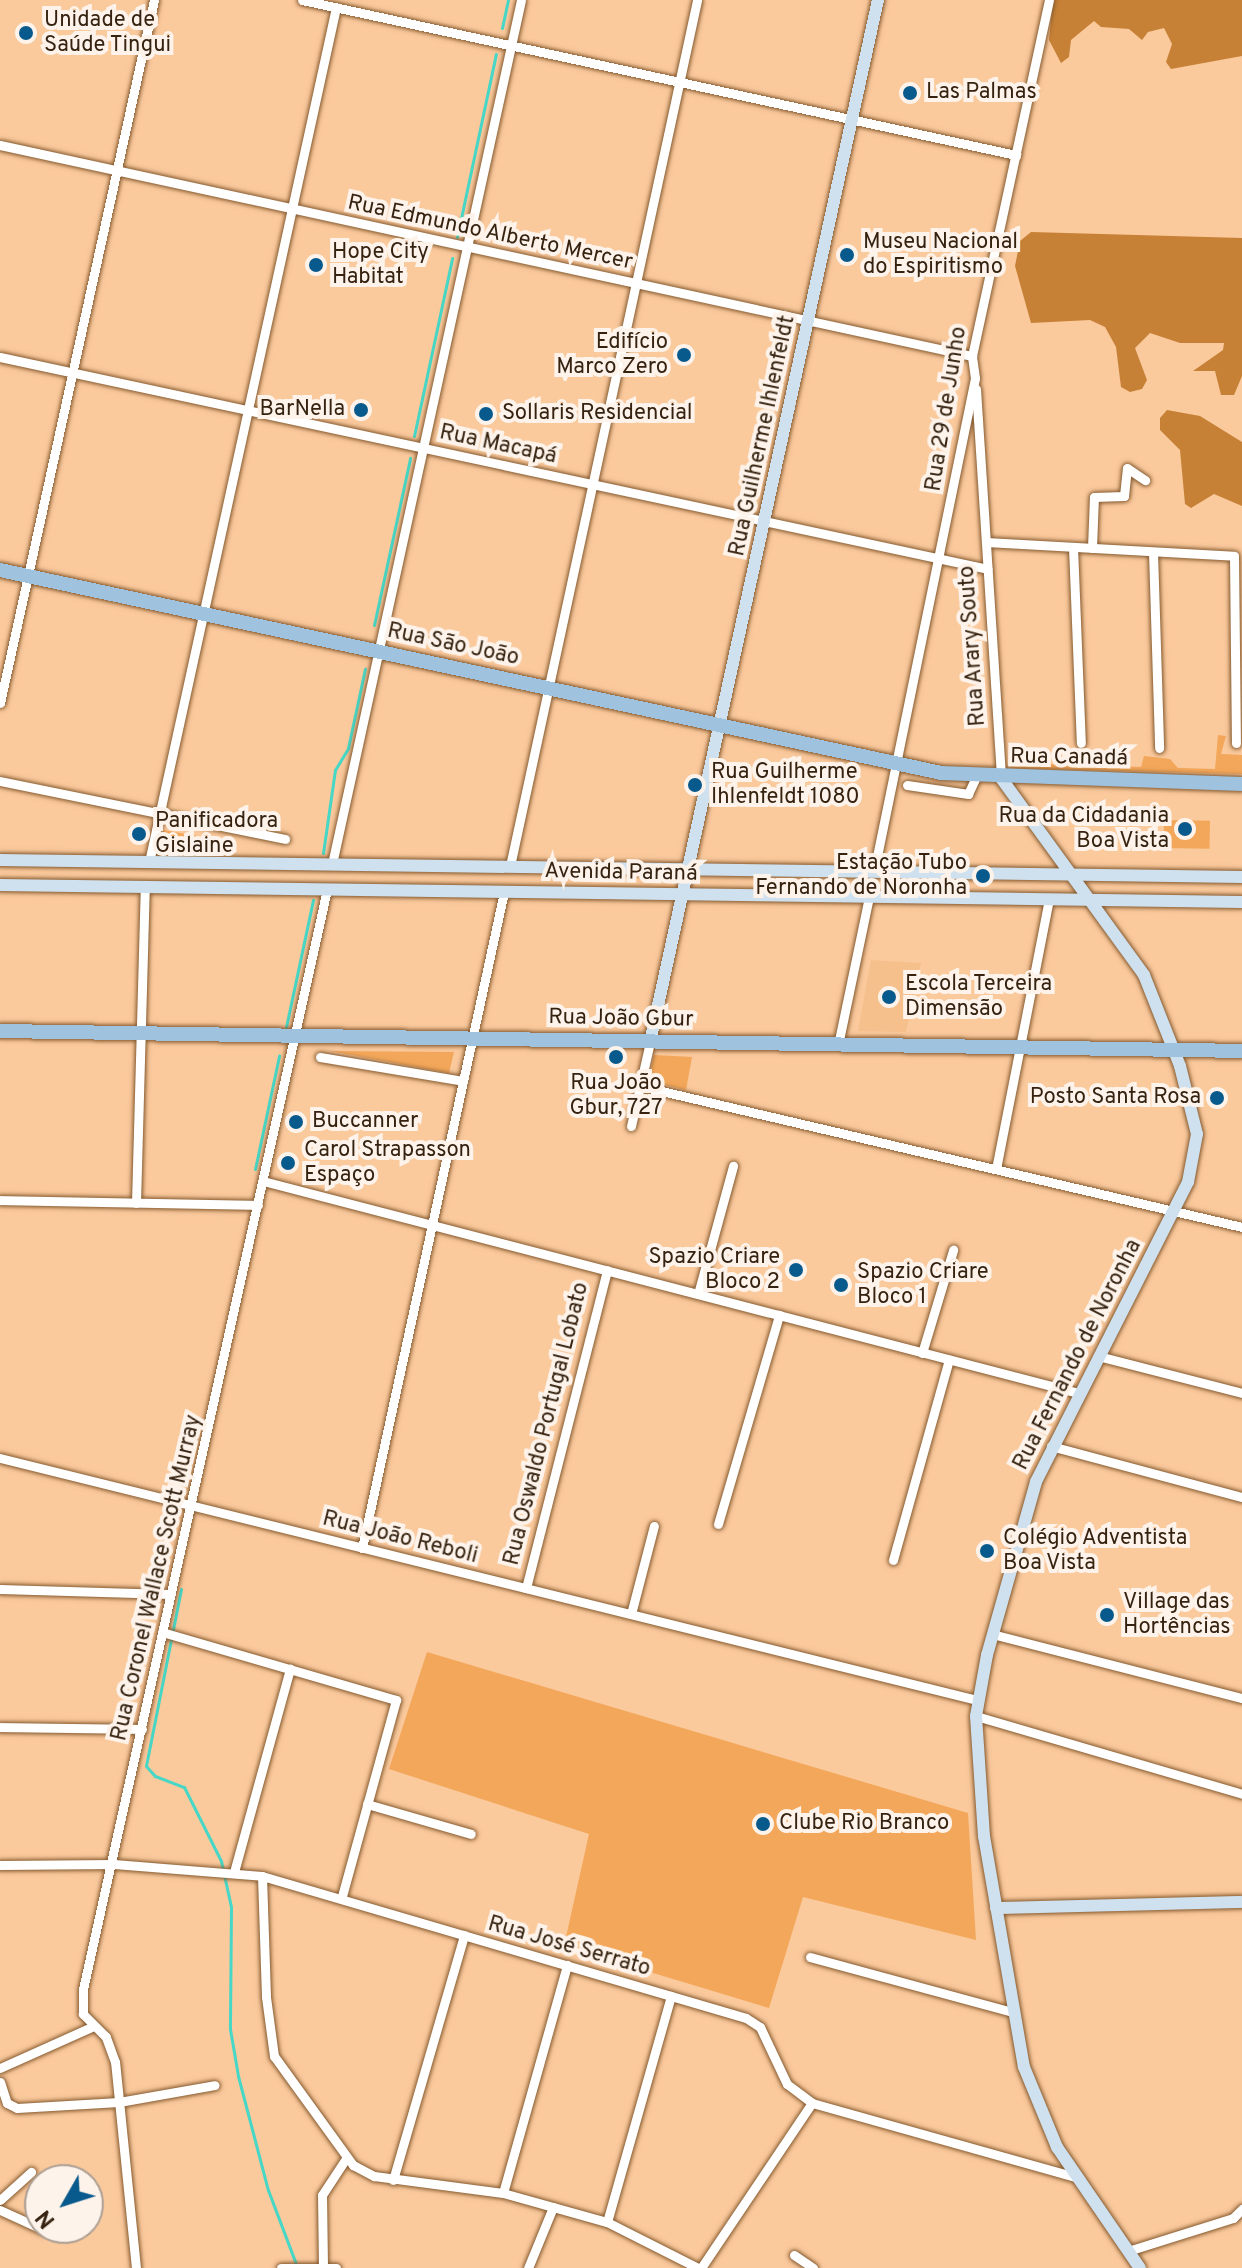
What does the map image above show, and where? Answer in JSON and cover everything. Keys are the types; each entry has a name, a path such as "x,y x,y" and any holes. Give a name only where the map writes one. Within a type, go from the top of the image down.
{"main road":[{"name":"Rua São João","path":"0,570 896,764"},
{"name":"Rua Canadá","path":"896,764 976,777 1242,784"},
{"name":"Rua João Gbur","path":"0,1031 1242,1051"}],"street":[{"path":"0,703 3,674 28,576 154,0"},
{"path":"302,0 1016,155"},
{"path":"332,864 521,0"},
{"path":"510,866 697,0"},
{"name":"Rua Guilherme Ihlenfeldt","path":"686,881 878,0"},
{"name":"Rua 29 de Junho","path":"874,871 975,378 972,356 1049,0"},
{"path":"136,1203 145,887 149,862 336,7"},
{"name":"Rua Edmundo Alberto Mercer","path":"0,145 972,356"},
{"name":"Rua Macapá","path":"0,357 988,569"},
{"name":"Rua Arary Souto","path":"975,378 1001,778"},
{"path":"1092,548 1094,497 1124,496 1127,468 1145,480"},
{"path":"986,542 1234,556 1236,743"},
{"path":"1073,547 1081,743"},
{"path":"1153,552 1159,748"},
{"path":"932,771 941,792"},
{"path":"907,785 968,794 976,777"},
{"path":"1001,778 1077,879"},
{"path":"0,781 285,839"},
{"name":"Avenida Paraná","path":"0,860 510,866 869,896 1242,902"},
{"name":"Avenida Paraná","path":"0,885 504,892 874,871 1077,879 1242,877"},
{"name":"Rua Fernando de Noronha","path":"1077,879 1144,975 1175,1050 1194,1112 1197,1144 1192,1173 1051,1446 992,1634 976,1716 982,1815 996,1908 1013,2012 1039,2111 1078,2178 1131,2250 1140,2268"},
{"path":"631,1126 686,881"},
{"name":"Rua Coronel Wallace Scott Murray","path":"83,2014 83,1989 114,1864 170,1594 327,889"},
{"path":"362,1548 504,892"},
{"path":"838,1045 869,896"},
{"path":"996,1169 1049,898"},
{"path":"320,1057 463,1081"},
{"path":"640,1086 1242,1227"},
{"path":"698,1294 733,1166"},
{"path":"263,1181 1078,1393"},
{"path":"0,1200 258,1205"},
{"path":"922,1353 953,1250"},
{"name":"Rua Oswaldo Portugal Lobato","path":"526,1588 607,1270"},
{"path":"718,1524 779,1315"},
{"path":"1098,1356 1242,1393"},
{"path":"893,1560 949,1360"},
{"path":"1051,1446 1242,1497"},
{"name":"Rua João Reboli","path":"0,1458 977,1700"},
{"path":"631,1614 654,1526"},
{"path":"0,1589 170,1594"},
{"path":"162,1632 396,1700 341,1899"},
{"path":"992,1634 1242,1698"},
{"path":"227,1872 290,1669"},
{"path":"976,1716 1242,1794"},
{"path":"0,1727 142,1729"},
{"path":"367,1804 471,1834"},
{"name":"Rua José Serrato","path":"0,1865 114,1864 262,1876 753,2021 779,2073 812,2103 1078,2178"},
{"path":"262,1876 266,1997 274,2056 347,2157 366,2174 503,2193 607,2222 700,2268 812,2103"},
{"path":"996,1908 1242,1902"},
{"path":"393,2180 464,1935"},
{"path":"810,1957 1013,2012"},
{"path":"503,2193 567,1965"},
{"path":"607,2222 671,1996"},
{"path":"71,2036 83,2014 110,2045 136,2268"},
{"path":"0,2068 94,2026"},
{"path":"0,2082 9,2106 17,2108 119,2102 215,2085"},
{"path":"281,2268 332,2267 322,2195 347,2157"},
{"path":"0,2200 24,2178"},
{"path":"528,2268 553,2207"},
{"path":"1131,2250 1233,2218 1242,2209"},
{"path":"0,2210 24,2221"},
{"path":"794,2255 813,2268"}],"shaded area":[{"path":"1053,0 1242,0 1242,56 1171,69 1166,62 1172,44 1164,28 1148,32 1142,40 1129,29 1101,27 1094,21 1071,40 1069,57 1061,63 1049,40"},
{"path":"1031,232 1242,238 1242,376 1234,395 1221,395 1215,371 1193,371 1223,350 1224,343 1180,343 1150,333 1135,348 1147,380 1142,389 1130,392 1121,387 1116,347 1105,327 1090,320 1031,323 1015,266 1020,241"},
{"path":"1167,410 1200,416 1242,442 1242,506 1214,494 1191,508 1185,504 1180,450 1160,430 1160,418"},
{"path":"1218,735 1226,736 1221,754 1242,755 1242,774 1011,768 1011,762 1066,765 1068,752 1080,758 1094,755 1097,766 1141,767 1144,756 1170,759 1178,768 1215,769"},
{"path":"1164,820 1210,821 1210,849 1164,848"},
{"path":"163,830 228,842 229,851 160,852"},
{"name":"Escola Terceira Dimensão","path":"871,960 921,963 906,1032 858,1031"},
{"path":"330,1051 454,1052 449,1073"},
{"path":"654,1055 692,1057 686,1090 649,1081"},
{"name":"Clube Rio Branco","path":"427,1652 968,1813 976,1940 803,1897 769,2008 564,1946 589,1834 389,1769"}],"waterway":[{"path":"502,28 508,0"},
{"path":"457,237 496,54"},
{"path":"414,436 452,258"},
{"path":"374,625 410,458"},
{"path":"323,853 335,770 348,748 365,669"},
{"path":"286,1027 313,900"},
{"path":"255,1169 279,1056"},
{"path":"181,1589 146,1766 155,1776 184,1787 221,1861 231,1907 230,2029 238,2076 268,2190 296,2264"}],"place":[{"name":"Unidade de Saúde Tingui","path":"26,33"},
{"name":"Las Palmas","path":"910,93"},
{"name":"Museu Nacional do Espiritismo","path":"847,255"},
{"name":"Hope City Habitat","path":"316,265"},
{"name":"Edifício Marco Zero","path":"684,355"},
{"name":"BarNella","path":"361,410"},
{"name":"Sollaris Residencial","path":"486,414"},
{"name":"Rua Guilherme Ihlenfeldt 1080","path":"695,785"},
{"name":"Rua da Cidadania Boa Vista","path":"1185,829"},
{"name":"Panificadora Gislaine","path":"139,834"},
{"name":"Estação Tubo Fernando de Noronha","path":"983,876"},
{"name":"Escola Terceira Dimensão","path":"889,997"},
{"name":"Rua João Gbur, 727","path":"616,1057"},
{"name":"Posto Santa Rosa","path":"1217,1098"},
{"name":"Buccanner","path":"296,1122"},
{"name":"Carol Strapasson Espaço","path":"288,1163"},
{"name":"Spazio Criare Bloco 2","path":"796,1270"},
{"name":"Spazio Criare Bloco 1","path":"841,1285"},
{"name":"Colégio Adventista Boa Vista","path":"987,1551"},
{"name":"Village das Hortências","path":"1107,1615"},
{"name":"Clube Rio Branco","path":"763,1824"}]}
